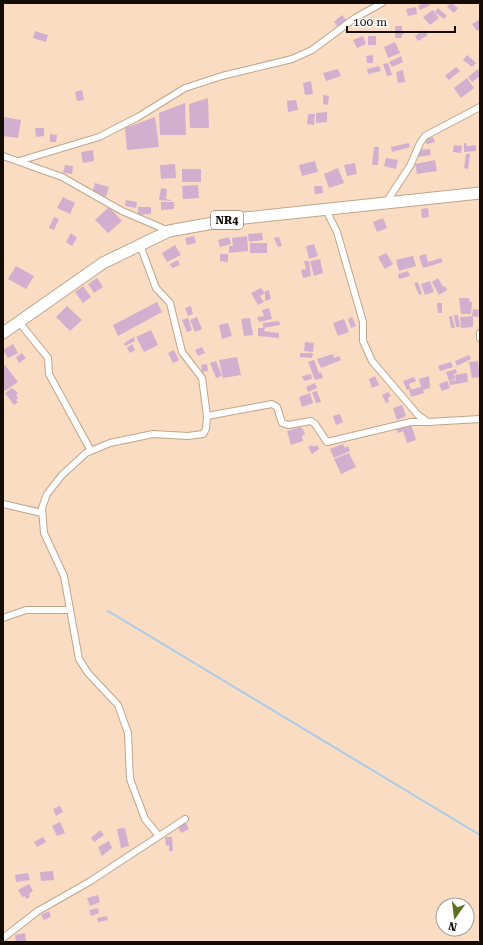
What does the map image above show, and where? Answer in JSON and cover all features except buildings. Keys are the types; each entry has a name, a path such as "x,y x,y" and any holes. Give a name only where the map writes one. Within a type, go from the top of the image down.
{"highway":[{"name":"NR4","path":"3,333 103,263 169,231 235,219 480,193"}],"street":[{"path":"19,161 99,137 138,118 185,88 222,76 292,59 312,50 355,18 382,3"},
{"path":"385,204 410,166 420,143 425,136 480,107"},
{"path":"3,156 62,177 122,211 169,231"},
{"path":"326,210 337,232 363,322 362,341 372,361 418,415 428,422"},
{"path":"140,245 156,288 170,303 182,352 202,378 207,416 206,429 203,434 188,436 153,434 110,443 86,452 62,475 47,494 42,513 44,533 64,576 80,659 88,674 118,705 128,733 130,779 146,819 159,836"},
{"path":"19,322 48,358 49,374 91,451"},
{"path":"480,333 480,338"},
{"path":"207,416 272,404 276,407 282,423 288,425 311,421 315,424 327,442 411,422 480,419"},
{"path":"3,504 42,513"},
{"path":"3,618 26,610 70,610"},
{"path":"3,938 38,911 89,882 185,819"}],"waterway":[{"path":"108,611 480,835"}]}
